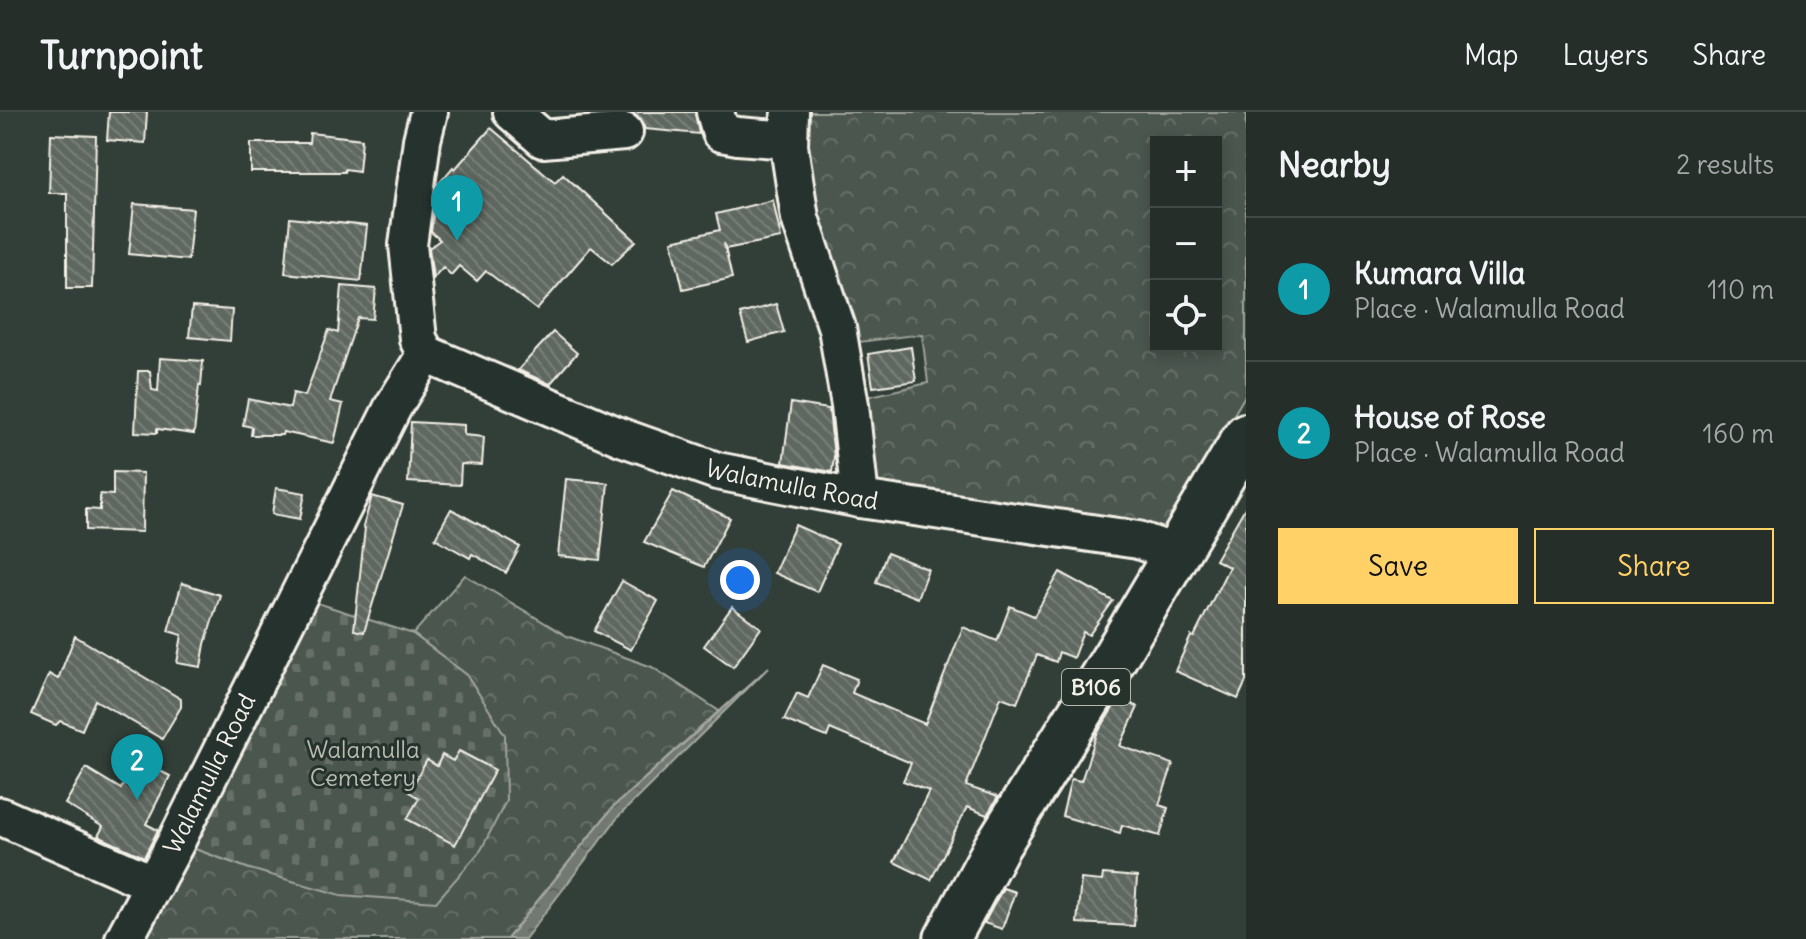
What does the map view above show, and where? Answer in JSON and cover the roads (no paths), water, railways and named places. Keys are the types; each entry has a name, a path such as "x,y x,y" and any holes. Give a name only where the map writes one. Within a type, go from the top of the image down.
{"main road":[{"name":"B106","path":"947,939 996,848 1246,436"}],"street":[{"path":"426,354 418,339 408,245 422,140 429,112"},
{"path":"512,112 543,139 624,132"},
{"path":"715,112 721,133 738,136 790,126 800,218 837,328 850,405 860,499"},
{"name":"Walamulla Road","path":"124,939 393,407 426,354 621,437 717,471 860,499 1138,540 1177,554"},
{"path":"0,816 154,884"}],"water":[{"path":"769,667 619,816 525,939 507,939 613,807"}],"place":[{"name":"Kumara Villa","path":"457,241"},
{"name":"House of Rose","path":"137,800"}],"park label":[{"name":"Walamulla Cemetery","path":"363,764"}]}
